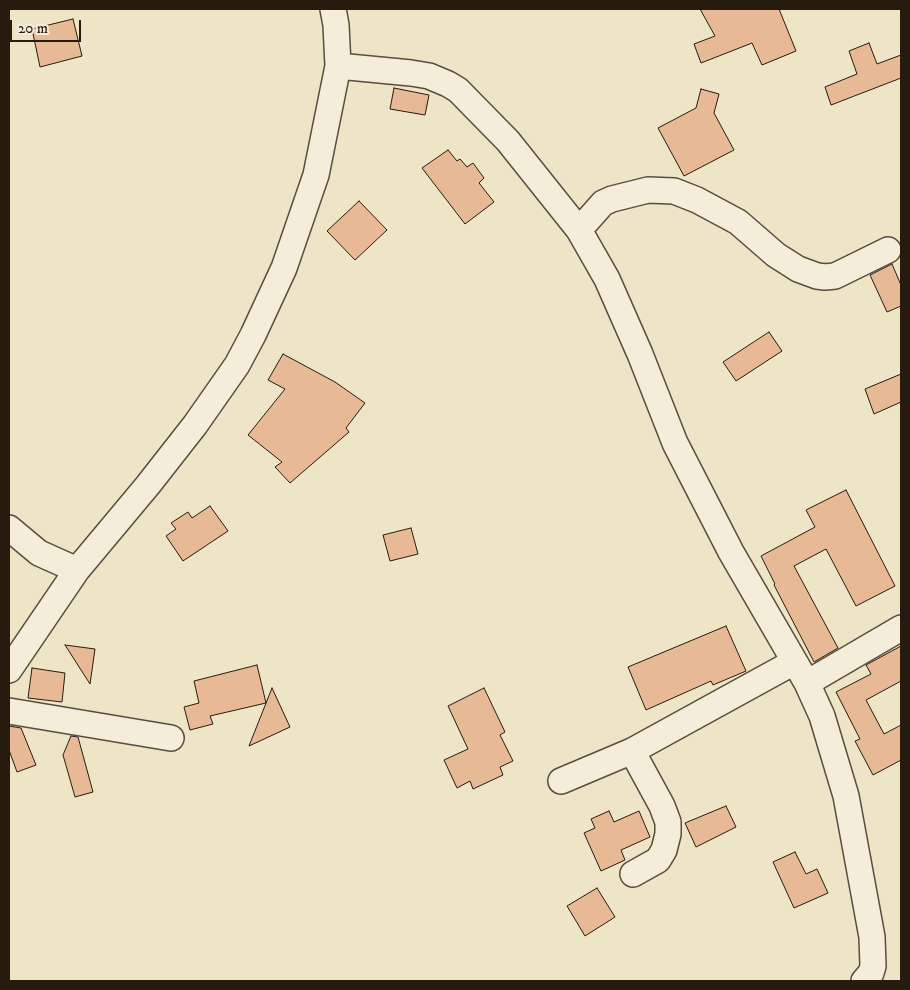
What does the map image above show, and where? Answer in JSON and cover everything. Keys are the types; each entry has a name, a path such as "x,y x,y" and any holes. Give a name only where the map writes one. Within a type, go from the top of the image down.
{"street":[{"path":"9,670 77,570 195,425 236,365 253,334 284,268 316,175 338,66 336,25 333,9"},
{"path":"338,66 429,76 458,90 508,141 579,230 611,288 640,354 675,443 731,552 800,673 822,716 846,796 872,937 873,966 871,973 864,981"},
{"path":"579,230 603,203 612,199 648,190 674,191 697,200 738,222 776,255 798,268 817,276 835,276 888,250"},
{"path":"9,528 40,553 77,570"},
{"path":"561,781 632,751 901,628"},
{"path":"9,711 171,738"},
{"path":"632,751 662,806 668,822 668,834 664,850 658,860 633,874"}],"building":[{"path":"700,9 779,9 796,51 762,65 752,43 701,63 694,44 715,36"},
{"path":"73,19 82,56 40,67 32,29"},
{"path":"869,43 877,64 901,55 901,78 831,105 825,87 857,74 849,51"},
{"path":"394,88 429,95 425,115 390,109"},
{"path":"701,89 719,94 714,113 734,150 684,176 658,128 696,108"},
{"path":"448,150 457,161 460,159 467,167 473,163 484,178 479,183 494,202 465,224 422,168"},
{"path":"359,201 387,230 355,260 327,231"},
{"path":"892,264 901,285 901,306 887,312 870,275"},
{"path":"769,332 782,351 736,381 723,362"},
{"path":"283,354 335,382 365,403 346,428 349,432 290,483 275,467 282,462 248,435 285,389 268,380"},
{"path":"901,374 901,402 874,414 865,389"},
{"path":"846,490 895,586 856,606 826,549 794,566 838,648 814,662 761,556 815,527 806,510"},
{"path":"210,506 228,531 183,561 166,536 176,529 171,523 188,512 192,518"},
{"path":"411,528 418,554 390,561 383,535"},
{"path":"726,626 746,671 713,685 711,681 646,710 628,667"},
{"path":"65,645 95,649 90,684"},
{"path":"901,646 901,681 866,700 884,734 901,725 901,760 873,775 855,741 860,739 836,692 871,674 866,665"},
{"path":"257,665 266,703 210,716 213,724 190,730 184,707 199,703 194,681"},
{"path":"32,668 65,673 62,702 28,698"},
{"path":"272,688 290,727 249,746"},
{"path":"484,688 505,732 500,735 513,761 500,767 503,775 473,789 470,781 457,788 444,760 468,749 448,706"},
{"path":"9,726 21,728 36,765 17,772 9,750"},
{"path":"71,736 78,737 93,792 75,797 63,755"},
{"path":"726,806 736,827 696,847 685,823"},
{"path":"609,811 614,822 639,811 650,837 621,850 625,860 601,871 584,833 595,828 591,819"},
{"path":"795,852 806,874 817,869 828,893 794,908 773,862"},
{"path":"597,888 615,917 585,936 567,906"}]}
